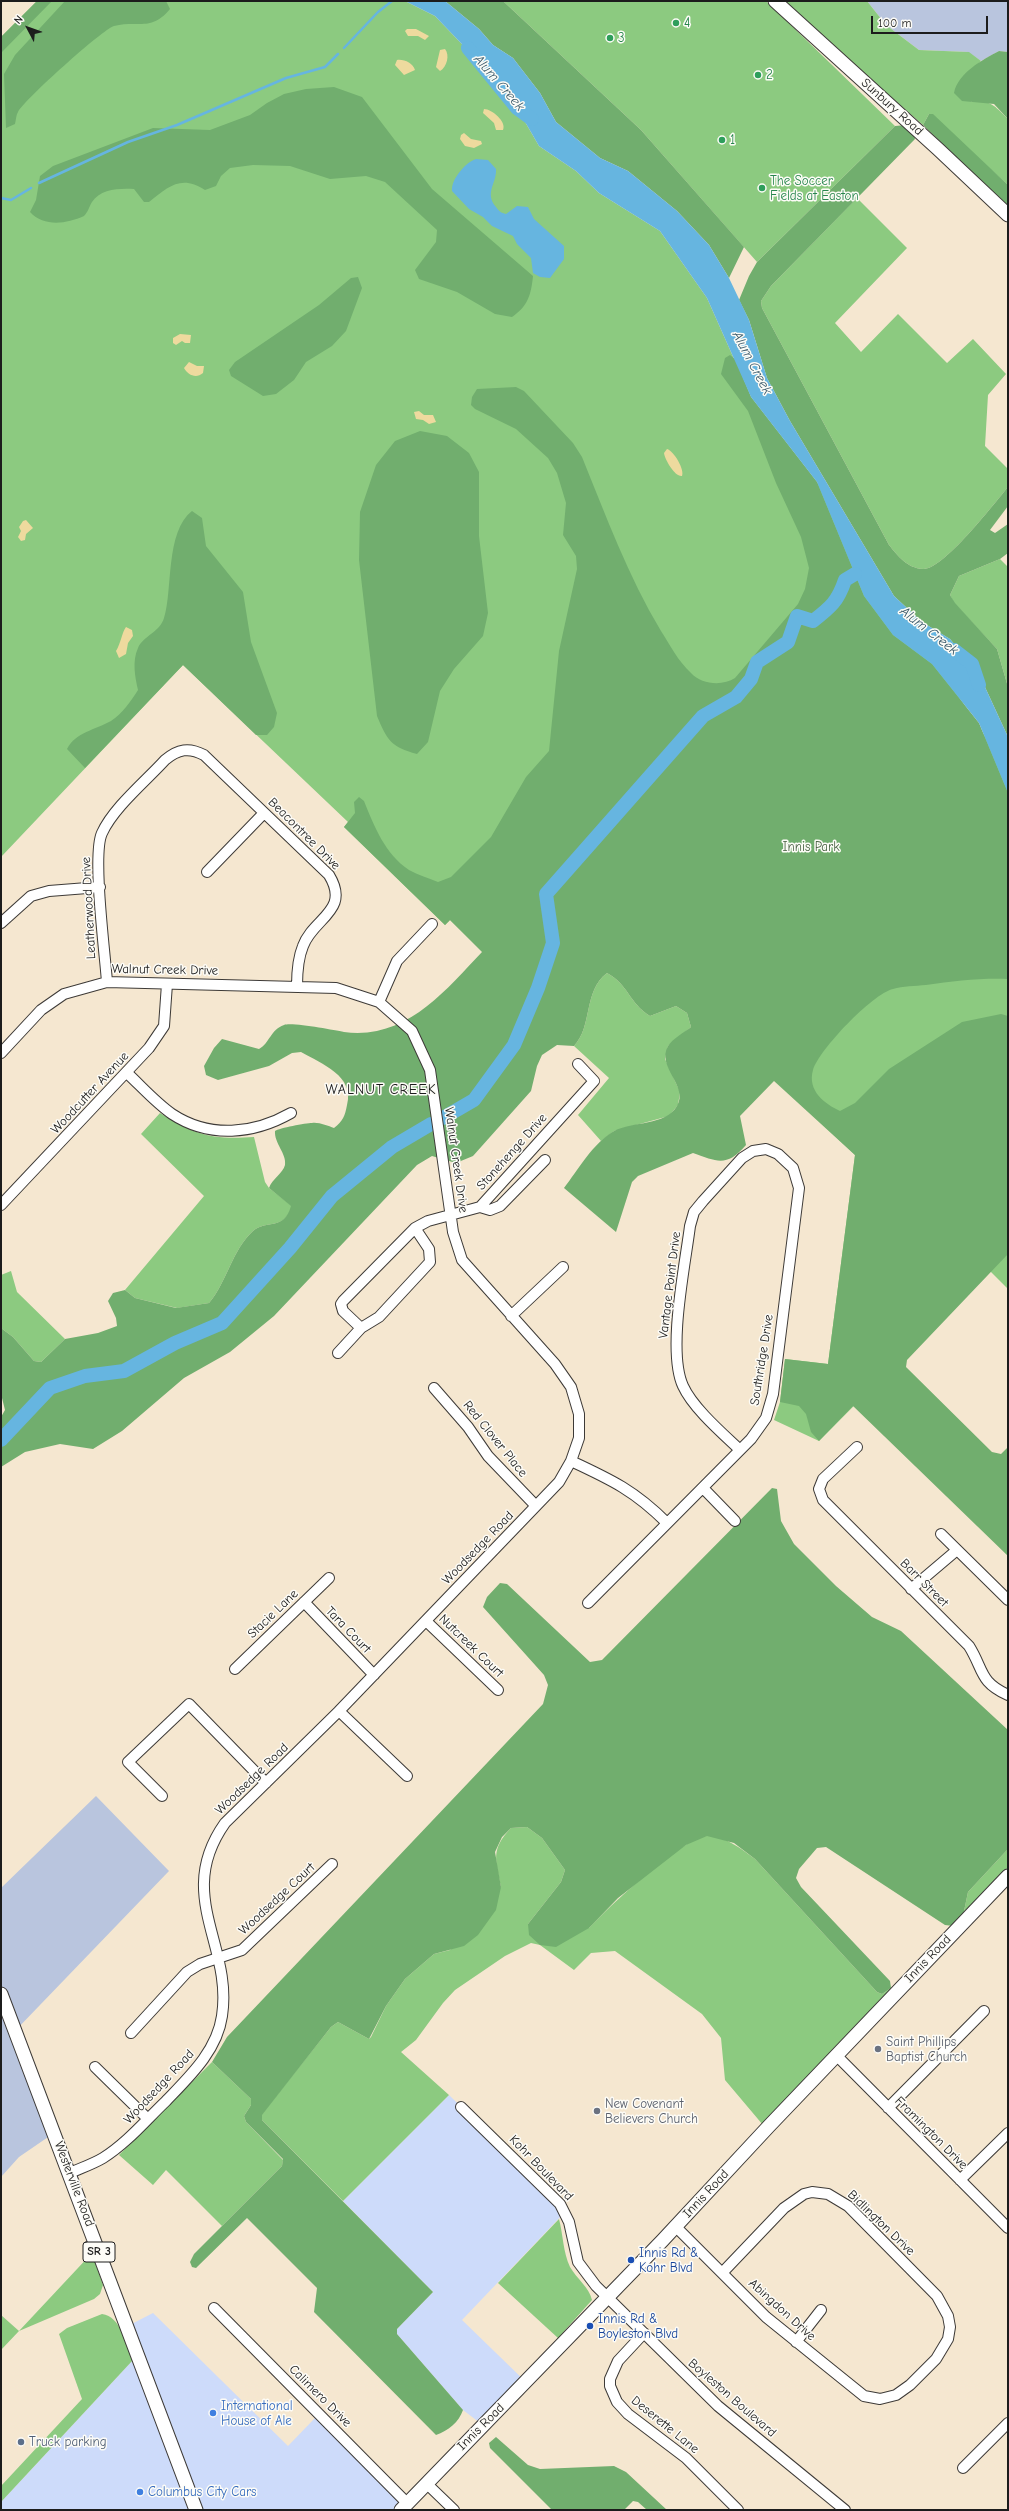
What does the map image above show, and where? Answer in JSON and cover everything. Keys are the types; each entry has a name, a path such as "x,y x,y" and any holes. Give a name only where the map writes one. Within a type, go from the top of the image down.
{"main road":[{"name":"Sunbury Road","path":"775,1 938,148 1008,215"},
{"name":"Innis Road","path":"404,2507 676,2227 836,2055 1008,1876"},
{"name":"Westerville Road","path":"1,1994 70,2173 196,2510"}],"street":[{"name":"Beacontree Drive","path":"185,750 195,750 204,755 329,875 335,884 337,895 334,906 303,945 297,969 297,986"},
{"name":"Leatherwood Drive","path":"107,982 98,859 101,834 111,817 165,760 174,752 185,750"},
{"path":"207,872 264,813"},
{"path":"1,923 31,896 48,890 100,887"},
{"path":"378,1002 397,961 432,924"},
{"name":"Walnut Creek Drive","path":"1,1052 41,1010 64,994 107,982 336,988 378,1002 412,1032 430,1070 450,1215 453,1232 462,1260 510,1316 555,1364 571,1387 579,1414 579,1432 571,1461"},
{"name":"Woodcutter Avenue","path":"1,1205 149,1048 164,1026 167,984"},
{"name":"Stonehenge Drive","path":"361,1328 343,1311 341,1304 415,1228 428,1221 480,1207 594,1081 578,1064"},
{"path":"127,1073 173,1114 198,1126 228,1132 256,1129 291,1112"},
{"name":"Vantage Point Drive","path":"740,1450 707,1419 683,1386 675,1346 689,1234 694,1212 742,1158 753,1151 766,1149 778,1154"},
{"name":"Southridge Drive","path":"588,1603 740,1450 766,1418 773,1394 799,1188 793,1168 778,1154"},
{"path":"480,1207 490,1210 500,1206 545,1160"},
{"path":"338,1353 361,1328 379,1317 430,1262 429,1249 415,1228"},
{"path":"510,1316 563,1267"},
{"name":"Red Clover Place","path":"434,1388 468,1428 488,1456 536,1506"},
{"name":"Barr Street","path":"857,1447 823,1479 819,1489 823,1500 969,1646 982,1676 996,1690 1008,1696"},
{"path":"571,1461 617,1482 646,1502 667,1523"},
{"name":"Woodsedge Road","path":"70,2173 103,2158 130,2137 194,2072 204,2059 215,2038 222,2017 222,1993 217,1960 207,1919 203,1881 204,1867 216,1835 225,1823 339,1711 536,1506 558,1482 571,1461"},
{"path":"703,1488 736,1521"},
{"path":"941,1534 1008,1600"},
{"path":"911,1589 957,1550"},
{"name":"Stacie Lane","path":"235,1669 329,1578"},
{"name":"Tara Court","path":"304,1602 374,1675"},
{"name":"Nutcreek Court","path":"426,1621 498,1690"},
{"path":"162,1796 128,1762 189,1704 266,1783"},
{"path":"339,1711 407,1776"},
{"name":"Woodsedge Court","path":"131,2033 187,1972 200,1964 217,1960 242,1950 332,1864"},
{"path":"888,2108 984,2011"},
{"name":"Framington Drive","path":"836,2055 1008,2228"},
{"path":"95,2067 148,2119"},
{"name":"Kohr Boulevard","path":"461,2107 560,2204 569,2222 578,2262 596,2286 608,2297"},
{"path":"960,2180 1008,2133"},
{"name":"Bidlington Drive","path":"722,2273 794,2200 812,2192 828,2194 848,2206 936,2296 948,2316 950,2327 948,2339 936,2359 910,2385 896,2395 880,2398"},
{"name":"Abingdon Drive","path":"676,2227 766,2317 864,2396 880,2398"},
{"name":"Boyleston Boulevard","path":"608,2297 718,2406 845,2510"},
{"name":"Calimero Drive","path":"214,2308 404,2507"},
{"path":"796,2342 821,2310"},
{"name":"Deserette Lane","path":"644,2333 618,2361 610,2379 610,2386 617,2402 628,2414 686,2458 738,2510"},
{"path":"963,2468 1008,2423"},
{"path":"426,2483 454,2510"}],"shaded area":[{"path":"867,1 1008,1 1008,52 999,51 981,61 968,52 919,50 886,25"},
{"path":"96,1796 169,1871 14,2032 54,2133 19,2157 1,2177 1,1888"},
{"path":"449,2095 555,2198 565,2212 462,2320 527,2383 484,2426 463,2410 397,2334 397,2329 433,2292 343,2201"},
{"path":"153,2313 288,2446 315,2418 406,2508 404,2510 1,2510 1,2502 133,2360 120,2330"}],"green space":[{"name":"Innis Park","path":"37,1 405,1 435,16 478,61 517,108 539,146 576,171 599,193 660,231 707,298 751,397 817,482 1008,771 1008,1289 989,1270 819,1441 774,1420 780,1402 785,1359 828,1364 855,1155 556,876 483,952 450,920 445,925 344,827 348,822 183,665 1,857 1,37"},
{"path":"37,1 52,1 1,53 1,37"},
{"path":"65,1 166,1 170,9 157,21 144,24 123,24 114,26 107,30 80,51 48,80 23,105 16,116 15,124 6,128 4,74 15,55"},
{"path":"445,1 503,1 641,130 744,247 729,278 709,245 677,211 628,171 600,158 556,122 540,93 513,58 493,45 479,29"},
{"name":"The Soccer Fields at Easton","path":"503,1 766,1 895,126 757,262 641,130"},
{"path":"781,1 867,1 886,25 919,50 969,52 981,61 974,68 971,102 988,103 996,107 1008,119 1008,185 929,114 923,125"},
{"path":"999,51 1008,52 1008,119 994,104 962,101 954,93 960,79 966,73 978,63"},
{"path":"334,87 362,97 432,189 533,276 528,300 522,309 512,317 495,314 457,292 419,279 415,270 436,242 437,230 385,182 366,176 330,179 290,166 253,165 230,168 221,176 216,186 205,190 189,183 175,184 149,202 144,202 134,189 111,190 100,194 92,202 84,216 70,221 56,223 48,222 36,217 30,212 36,200 40,176 53,166 153,128 210,130 250,115 267,103 284,94 306,89"},
{"path":"929,114 933,114 1008,185 1008,207 923,125"},
{"path":"906,125 913,131 915,139 771,286 761,301 762,308 889,545 899,557 908,564 923,569 932,567 943,559 980,521 1008,487 1008,506 990,530 995,533 1008,524 1008,553 1000,559 959,576 950,595 955,603 997,649 1008,687 1008,737 979,674 950,639 922,622 894,596 790,421 767,378 749,320 739,300 749,276 757,262 895,126"},
{"path":"857,198 907,248 835,323 861,352 898,314 947,363 973,339 1006,374 988,395 985,446 1008,469 1008,487 955,548 932,567 923,569 908,564 899,557 889,545 762,308 761,301 771,286"},
{"path":"358,277 362,288 346,331 332,346 306,362 294,380 276,394 263,396 231,376 229,370 235,362 319,305 351,278"},
{"name":"Innis Park","path":"730,355 736,360 751,397 817,482 864,596 893,635 932,664 979,723 1008,793 1008,979 947,982 893,989 884,993 872,1001 835,1037 817,1061 813,1070 812,1078 815,1090 819,1096 829,1105 840,1111 855,1103 889,1069 962,1022 1001,1014 1008,1016 1008,1254 907,1360 906,1367 992,1452 1001,1454 1008,1447 1008,1556 853,1406 819,1441 811,1432 806,1414 799,1406 780,1402 785,1359 828,1364 855,1155 774,1081 740,1116 746,1145 739,1152 733,1157 722,1161 709,1159 693,1153 638,1176 632,1182 616,1232 564,1188 580,1165 599,1142 606,1136 622,1128 665,1117 677,1106 680,1099 679,1091 669,1069 665,1054 670,1043 691,1027 687,1013 676,1006 650,1016 637,1005 614,977 607,973 599,980 594,989 584,1029 580,1038 574,1046 557,1045 542,1055 537,1066 531,1091 473,1156 456,1163 432,1156 417,1165 274,1316 230,1352 184,1378 122,1431 93,1449 60,1444 25,1452 1,1467 1,1417 5,1410 1,1394 1,1328 13,1337 34,1361 41,1362 65,1339 98,1333 117,1326 116,1318 108,1301 113,1293 125,1290 135,1298 176,1308 209,1303 221,1286 240,1247 253,1231 264,1226 280,1222 288,1214 291,1206 269,1188 285,1165 284,1157 276,1140 275,1131 282,1128 315,1123 334,1128 343,1118 348,1095 346,1086 335,1072 301,1052 292,1053 269,1066 218,1080 206,1075 204,1066 214,1048 222,1039 259,1049 279,1027 288,1024 304,1025 344,1032 366,1032 386,1028 405,1021 422,1010 438,997 482,952 450,920 445,925 344,827 355,813 354,802 359,797 364,801 376,830 393,856 409,870 438,882 451,877 491,837 526,777 549,751 559,651 577,569 576,556 563,535 566,503 557,473 548,458 516,429 475,409 471,405 472,397 477,389 516,387 524,391 573,443 582,457 618,546 649,610 678,658 696,677 713,683 730,681 735,678 798,604 805,589 809,568 801,537 776,483 748,411 721,374 725,358"},
{"path":"420,431 447,436 469,453 479,472 479,536 488,613 483,636 454,669 440,691 428,742 417,754 401,748 391,741 387,737 377,716 359,560 360,512 376,465 395,441"},
{"path":"192,511 202,518 206,546 243,592 251,642 277,713 274,727 267,735 256,735 183,665 85,768 67,749 75,739 81,735 111,721 119,715 138,690 135,669 136,653 140,644 159,627 164,618 167,606 171,562 174,547 183,520"},
{"path":"1000,559 1008,567 1008,687 997,649 954,603 950,595 959,576"},
{"path":"607,973 620,983 637,1005 650,1016 676,1006 687,1013 691,1027 668,1046 665,1059 680,1092 678,1105 669,1116 614,1131 601,1141 578,1115 609,1078 574,1046 584,1029 594,989 599,980"},
{"path":"160,1113 194,1131 215,1137 254,1137 265,1182 269,1188 292,1206 289,1214 280,1222 258,1228 246,1239 240,1247 221,1286 209,1303 177,1308 135,1298 125,1290 204,1196 141,1134"},
{"path":"11,1271 17,1292 65,1339 41,1362 34,1361 13,1337 1,1328 1,1275"},
{"path":"772,1488 777,1489 781,1521 794,1544 836,1586 872,1617 901,1631 1008,1730 1008,1849 968,1892 963,1916 953,1926 945,1925 826,1847 817,1848 799,1869 796,1878 801,1887 890,1981 891,1988 882,1994 877,1992 755,1859 734,1843 707,1836 686,1845 618,1898 589,1928 556,1947 540,1945 529,1935 528,1924 561,1882 565,1870 542,1838 527,1827 511,1828 502,1837 495,1852 501,1887 496,1910 478,1935 464,1946 434,1954 405,1979 386,2006 369,2039 338,2022 331,2027 262,2115 262,2120 433,2292 397,2329 397,2334 463,2410 459,2418 452,2426 436,2435 314,2312 317,2288 247,2218 196,2268 192,2267 190,2262 194,2254 282,2166 283,2159 246,2122 244,2116 251,2105 251,2099 212,2062 227,2037 543,1704 548,1685 544,1675 483,1607 487,1597 500,1583 507,1584 590,1662 602,1660"},
{"path":"527,1827 542,1838 565,1870 561,1882 528,1924 589,1928 612,1905 662,1861 679,1849 694,1840 706,1836 719,1837 732,1843 755,1859 877,1992 882,1994 891,1988 881,2002 763,2125 725,2080 721,2038 702,2014 615,1951 591,1953 574,1970 540,1945 531,1943 505,1956 455,1990 443,2003 416,2040 401,2052 449,2095 343,2201 262,2120 261,2115 331,2027 338,2022 369,2039 371,2037 386,2006 405,1979 434,1954 450,1950 501,1887 496,1862 497,1849 504,1836 511,1828"},
{"path":"1008,1849 1008,1869 963,1916 968,1892"},
{"path":"212,2062 251,2099 251,2105 244,2116 246,2122 283,2160 282,2166 222,2226 166,2170 153,2185 119,2155"},
{"path":"559,2219 566,2255 570,2267 586,2287 592,2300 558,2338 498,2283"},
{"path":"92,2253 103,2285 100,2294 94,2299 19,2331"},
{"path":"102,2314 114,2320 118,2325 133,2360 1,2502 1,2486 82,2399 59,2334 67,2328"},
{"path":"1,2315 19,2331 1,2350"},
{"path":"496,2437 528,2465 540,2469 614,2466 626,2472 667,2510 647,2510 638,2502 633,2501 624,2510 552,2510 490,2448 489,2443"}],"sand":[{"path":"407,29 416,29 429,36 425,40 418,36 408,36 405,31"},
{"path":"445,49 447,52 447,61 440,71 436,67 440,50"},
{"path":"397,60 408,62 415,70 404,75 395,65"},
{"path":"484,109 491,111 498,116 503,123 503,130 496,130 494,123 483,113"},
{"path":"464,133 471,139 481,141 482,144 474,148 465,146 460,139 461,135"},
{"path":"180,334 191,335 190,343 185,343 182,341 176,345 173,343 173,338"},
{"path":"189,362 197,366 204,366 203,373 195,376 188,373 184,368"},
{"path":"419,411 424,415 433,415 436,422 429,424 423,420 416,419 414,412"},
{"path":"667,449 673,453 678,461 683,473 682,476 676,474 668,464 664,453"},
{"path":"26,520 33,528 26,534 25,540 21,541 18,537 21,531 19,527 23,521"},
{"path":"126,627 132,630 133,636 128,643 126,654 119,658 116,651"}],"water":[{"path":"405,1 445,1 479,29 493,45 513,58 540,93 556,122 600,158 628,171 677,211 709,245 729,278 749,320 767,378 790,421 894,596 922,622 950,639 979,674 1008,737 1008,793 979,723 932,664 893,635 864,596 817,482 751,397 707,298 660,231 599,193 576,171 539,146 517,108 478,61 435,16"},
{"path":"476,159 488,160 496,169 491,197 499,211 506,214 517,206 528,207 534,219 564,246 564,259 550,278 540,277 533,273 531,258 517,244 513,236 492,226 483,217 469,209 452,191 454,181 460,172 464,167"}],"waterway":[{"path":"344,48 378,12 392,1"},
{"name":"Alum Creek","path":"468,48 517,108 532,119"},
{"path":"39,183 128,142 177,125 286,78 325,67 338,54"},
{"path":"1,198 11,200 31,188"},
{"path":"443,1118 474,1100 514,1045 538,988 553,943 546,894 703,716 736,697 751,679 757,662 788,642 797,616 813,621 825,612 837,599 845,580 855,574"},
{"name":"Alum Creek","path":"954,650 972,664 979,685"},
{"path":"1,1440 50,1388 85,1376 124,1371 175,1343 222,1323 290,1248 332,1196 392,1147 431,1124"}],"place":[{"name":"4","path":"676,23"},
{"name":"3","path":"610,38"},
{"name":"2","path":"758,75"},
{"name":"1","path":"722,140"},
{"name":"The Soccer Fields at Easton","path":"762,188"},
{"name":"Saint Phillips Baptist Church","path":"878,2049"},
{"name":"New Covenant Believers Church","path":"597,2111"},
{"name":"Innis Rd & Kohr Blvd","path":"631,2260"},
{"name":"Innis Rd & Boyleston Blvd","path":"590,2326"},
{"name":"International House of Ale","path":"213,2413"},
{"name":"Truck parking","path":"21,2442"},
{"name":"Columbus City Cars","path":"140,2492"}],"district":[{"name":"WALNUT CREEK","path":"381,1090"}]}
